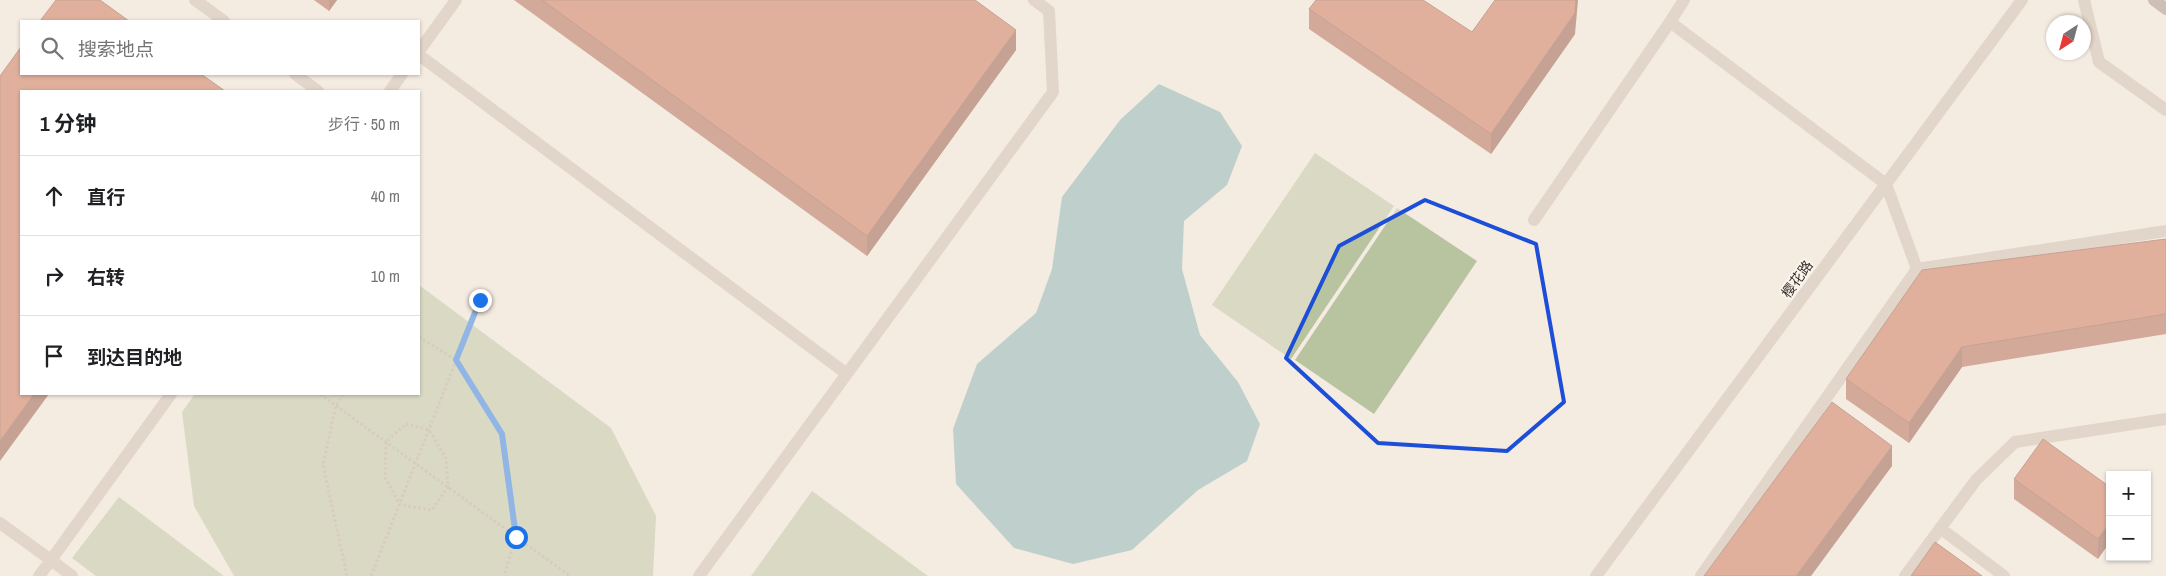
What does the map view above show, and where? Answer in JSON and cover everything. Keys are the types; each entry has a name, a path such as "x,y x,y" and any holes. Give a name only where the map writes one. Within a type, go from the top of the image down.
{"main road":[{"path":"2154,0 2166,9"}],"street":[{"path":"195,0 223,20"},
{"path":"420,50 456,0"},
{"path":"699,576 1053,92 1049,11 1034,0"},
{"path":"1534,220 1684,0"},
{"name":"樱花路","path":"1596,576 2022,0"},
{"path":"2084,0 2099,62 2166,110"},
{"path":"1670,22 1886,184 1917,269"},
{"path":"420,56 846,374"},
{"path":"296,75 317,90"},
{"path":"391,90 401,75"},
{"path":"1701,576 1917,269 2166,231"},
{"path":"39,576 170,395"},
{"path":"1905,576 1976,480 2015,442 2166,419"},
{"path":"0,523 72,576"},
{"path":"1940,528 2004,576"}],"path":[{"path":"371,576 480,300"},
{"path":"420,338 456,360 502,434 516,537 504,576"},
{"path":"321,395 570,576"},
{"path":"342,395 336,405 323,465 347,576"},
{"path":"406,424 429,430 446,458 448,487 432,510 400,504 385,477 386,442 406,424"}],"highlighted area":[{"path":"1425,200 1536,244 1564,402 1507,451 1378,443 1286,358 1339,246"}],"green space":[{"path":"1315,153 1394,206 1291,359 1212,305"},
{"path":"1397,208 1477,261 1374,414 1295,360"},
{"path":"420,286 611,428 656,516 653,576 234,576 194,506 182,412 194,395 420,395"},
{"path":"812,491 928,576 751,576"},
{"path":"119,497 224,576 96,576 72,558"}],"water":[{"path":"1159,84 1220,112 1242,146 1227,185 1184,221 1182,269 1200,335 1238,382 1260,424 1247,461 1198,490 1132,550 1073,564 1014,548 956,484 953,429 977,364 1036,313 1052,269 1062,197 1120,120"}],"building":[{"path":"56,0 100,0 128,20 41,20"},
{"path":"542,0 975,0 1016,30 867,236"},
{"path":"1316,0 1423,0 1472,32 1495,0 1576,0 1575,13 1491,134 1309,9"},
{"path":"20,48 20,75 202,75 224,90 20,90 20,395 33,395 0,441 0,76"},
{"path":"2166,239 2166,314 1962,347 1909,423 1846,379 1922,270"},
{"path":"1832,402 1892,446 1796,576 1704,576"},
{"path":"2043,439 2106,484 2106,528 2098,539 2014,479"},
{"path":"1935,542 1982,576 1911,576"}],"route":[{"path":"480,300 456,360 502,434 516,537"}]}
